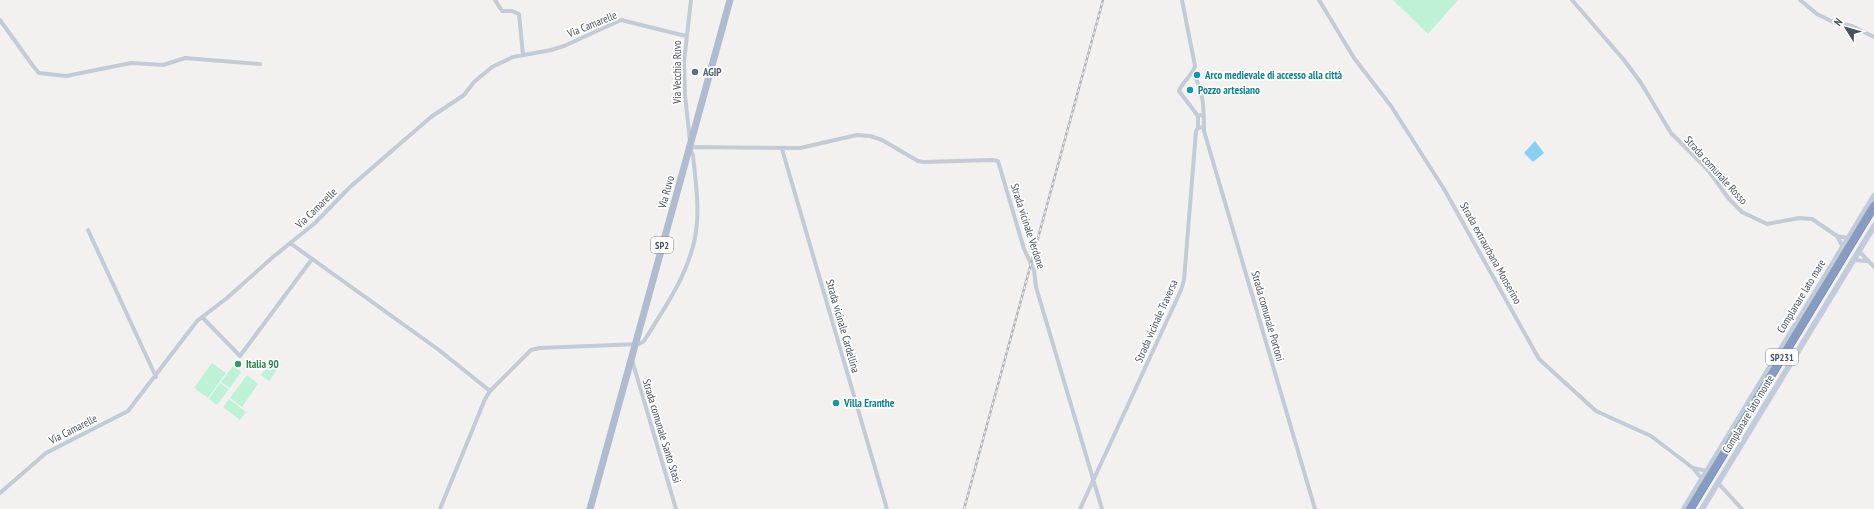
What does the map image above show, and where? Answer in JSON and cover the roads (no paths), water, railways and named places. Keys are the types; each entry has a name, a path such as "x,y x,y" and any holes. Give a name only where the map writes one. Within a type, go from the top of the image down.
{"highway":[{"name":"SP231","path":"1690,509 1874,206"},
{"name":"SP231","path":"1696,509 1874,216"}],"main road":[{"name":"Via Ruvo","path":"590,509 730,0"}],"street":[{"path":"495,0 502,11 512,11 519,14 522,55"},
{"name":"Via Vecchia Ruvo","path":"635,344 644,341 680,282 695,239 697,215 693,155 690,145 684,95 686,36 691,0"},
{"path":"1182,0 1195,66 1193,73 1182,84 1179,91 1182,97 1198,116 1204,115"},
{"name":"Strada extraurbana Monserino","path":"1319,0 1354,58 1391,106 1444,189 1539,359 1596,411 1651,436 1693,468 1702,479"},
{"name":"Strada comunale Rosso","path":"1572,0 1624,60 1641,83 1670,133 1708,170 1729,198 1742,212 1767,224 1800,218 1810,218 1822,224 1837,236 1843,247"},
{"path":"1800,0 1817,14 1833,22 1852,26 1874,37"},
{"path":"0,20 39,73 66,76 131,63 163,64 185,58 260,64"},
{"name":"Via Camarelle","path":"0,492 46,453 128,411 156,377 193,325 227,298 290,243 315,224 350,187 431,117 464,95 482,74 497,64 522,55 564,46 621,20 686,36"},
{"name":"Strada comunale Portoni","path":"1193,73 1202,91 1204,127 1315,509"},
{"name":"Strada vicinale Traversa","path":"1080,509 1181,290 1184,280 1198,116"},
{"path":"1198,128 1204,127"},
{"name":"Strada vicinale Verdone","path":"690,145 782,149 807,147 857,135 870,136 882,140 918,161 923,162 998,161 1024,249 1034,270 1036,287 1102,509"},
{"name":"Strada vicinale Cardellina","path":"782,149 887,509"},
{"name":"Complanare lato mare","path":"1684,509 1874,196"},
{"name":"Complanare lato monte","path":"1702,509 1874,226"},
{"path":"88,230 156,377"},
{"name":"Strada comunale Rosso","path":"1837,236 1848,238"},
{"path":"290,243 438,350 490,391"},
{"path":"1859,251 1874,267"},
{"path":"202,317 240,356 312,259"},
{"path":"1853,260 1867,261"},
{"path":"440,509 481,406 490,391 533,349 635,344"},
{"name":"Strada comunale Santo Stasi","path":"631,358 676,509"},
{"name":"Strada extraurbana Monserino","path":"1693,468 1707,471"},
{"path":"1716,486 1725,492 1742,509"}],"water":[{"path":"1535,141 1544,153 1533,162 1524,153"}],"railway":[{"path":"964,509 1103,0"}],"place":[{"name":"AGIP","path":"695,72"},
{"name":"Arco medievale di accesso alla città","path":"1197,75"},
{"name":"Pozzo artesiano","path":"1190,90"},
{"name":"Italia 90","path":"238,364"},
{"name":"Villa Eranthe","path":"836,403"}]}
